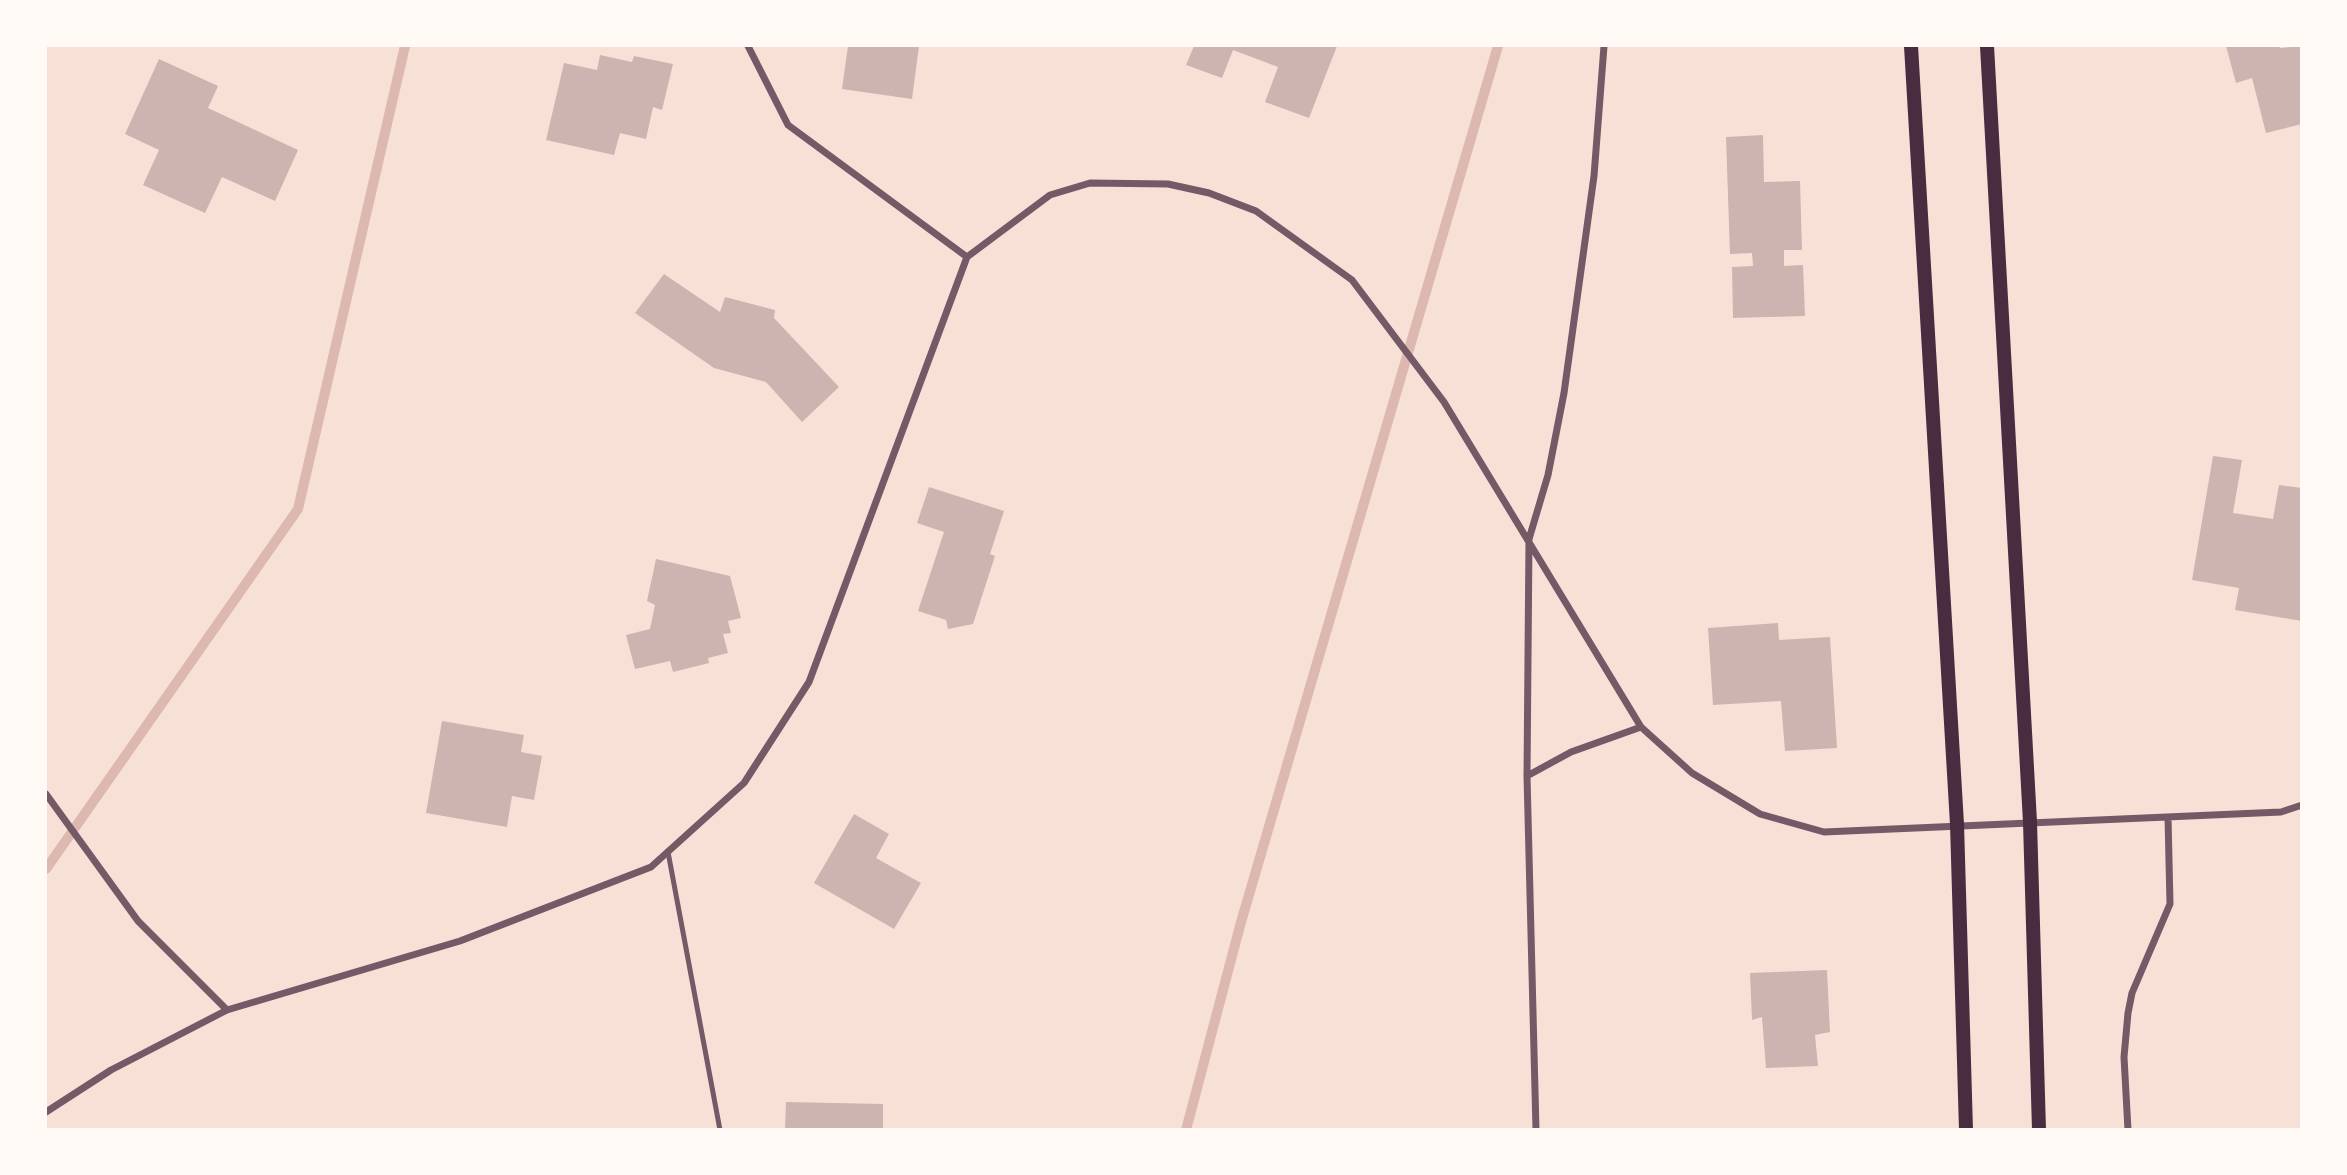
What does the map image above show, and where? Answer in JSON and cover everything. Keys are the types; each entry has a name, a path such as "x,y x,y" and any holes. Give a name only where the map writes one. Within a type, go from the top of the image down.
{"main road":[{"path":"1911,46 1957,824 1966,1129"},
{"path":"1987,46 2030,822 2039,1129"}],"street":[{"path":"748,46 788,125 967,257"},
{"path":"1536,1129 1527,776 1529,539 1548,475 1564,393 1594,176 1604,46"},
{"path":"46,1112 111,1070 227,1010 460,941 651,867 668,852 744,783 809,682 967,257 1050,195 1090,183 1168,184 1209,193 1256,211 1352,280 1444,402 1641,727 1692,773 1760,814 1824,832 1957,824 2281,812 2301,805"},
{"path":"1527,776 1572,752 1641,727"},
{"path":"46,796 138,921 227,1010"},
{"path":"2128,1129 2124,1058 2127,1013 2132,993 2170,904 2168,817"}],"lane":[{"path":"668,852 720,1129"}],"building":[{"path":"848,46 919,46 912,99 842,89"},
{"path":"1194,46 1337,46 1309,118 1265,102 1278,67 1233,50 1222,78 1186,65"},
{"path":"2226,46 2302,46 2302,124 2266,133 2252,78 2236,83"},
{"path":"600,55 632,62 634,56 673,64 662,110 653,107 646,139 620,133 614,155 546,140 564,63 597,70"},
{"path":"159,59 218,86 208,108 298,150 275,201 222,177 205,213 143,185 159,150 125,134"},
{"path":"1763,135 1764,182 1800,181 1802,250 1784,250 1784,266 1803,265 1805,316 1733,318 1732,267 1753,266 1752,253 1730,254 1726,137"},
{"path":"664,274 720,312 725,297 775,310 774,318 839,387 802,422 766,382 714,368 635,313"},
{"path":"2213,456 2242,460 2233,513 2273,519 2279,485 2302,488 2302,621 2235,610 2239,588 2192,580"},
{"path":"929,487 1004,511 990,554 995,556 973,624 948,629 946,620 918,611 944,532 917,523"},
{"path":"656,559 730,576 741,618 728,621 731,633 723,634 728,653 708,658 709,663 673,672 670,661 635,669 626,635 650,629 655,605 647,601"},
{"path":"1778,623 1779,640 1830,637 1837,748 1785,751 1781,701 1713,705 1708,628"},
{"path":"442,721 524,735 521,752 542,756 534,800 512,796 507,827 426,813"},
{"path":"854,814 889,834 876,858 921,883 894,929 814,883"},
{"path":"1827,970 1830,1032 1815,1035 1818,1066 1766,1068 1762,1017 1752,1020 1750,973"},
{"path":"786,1102 883,1104 883,1130 785,1130"}],"waterway":[{"path":"46,869 298,509 405,46"},
{"path":"1186,1130 1241,922 1498,46"}]}
